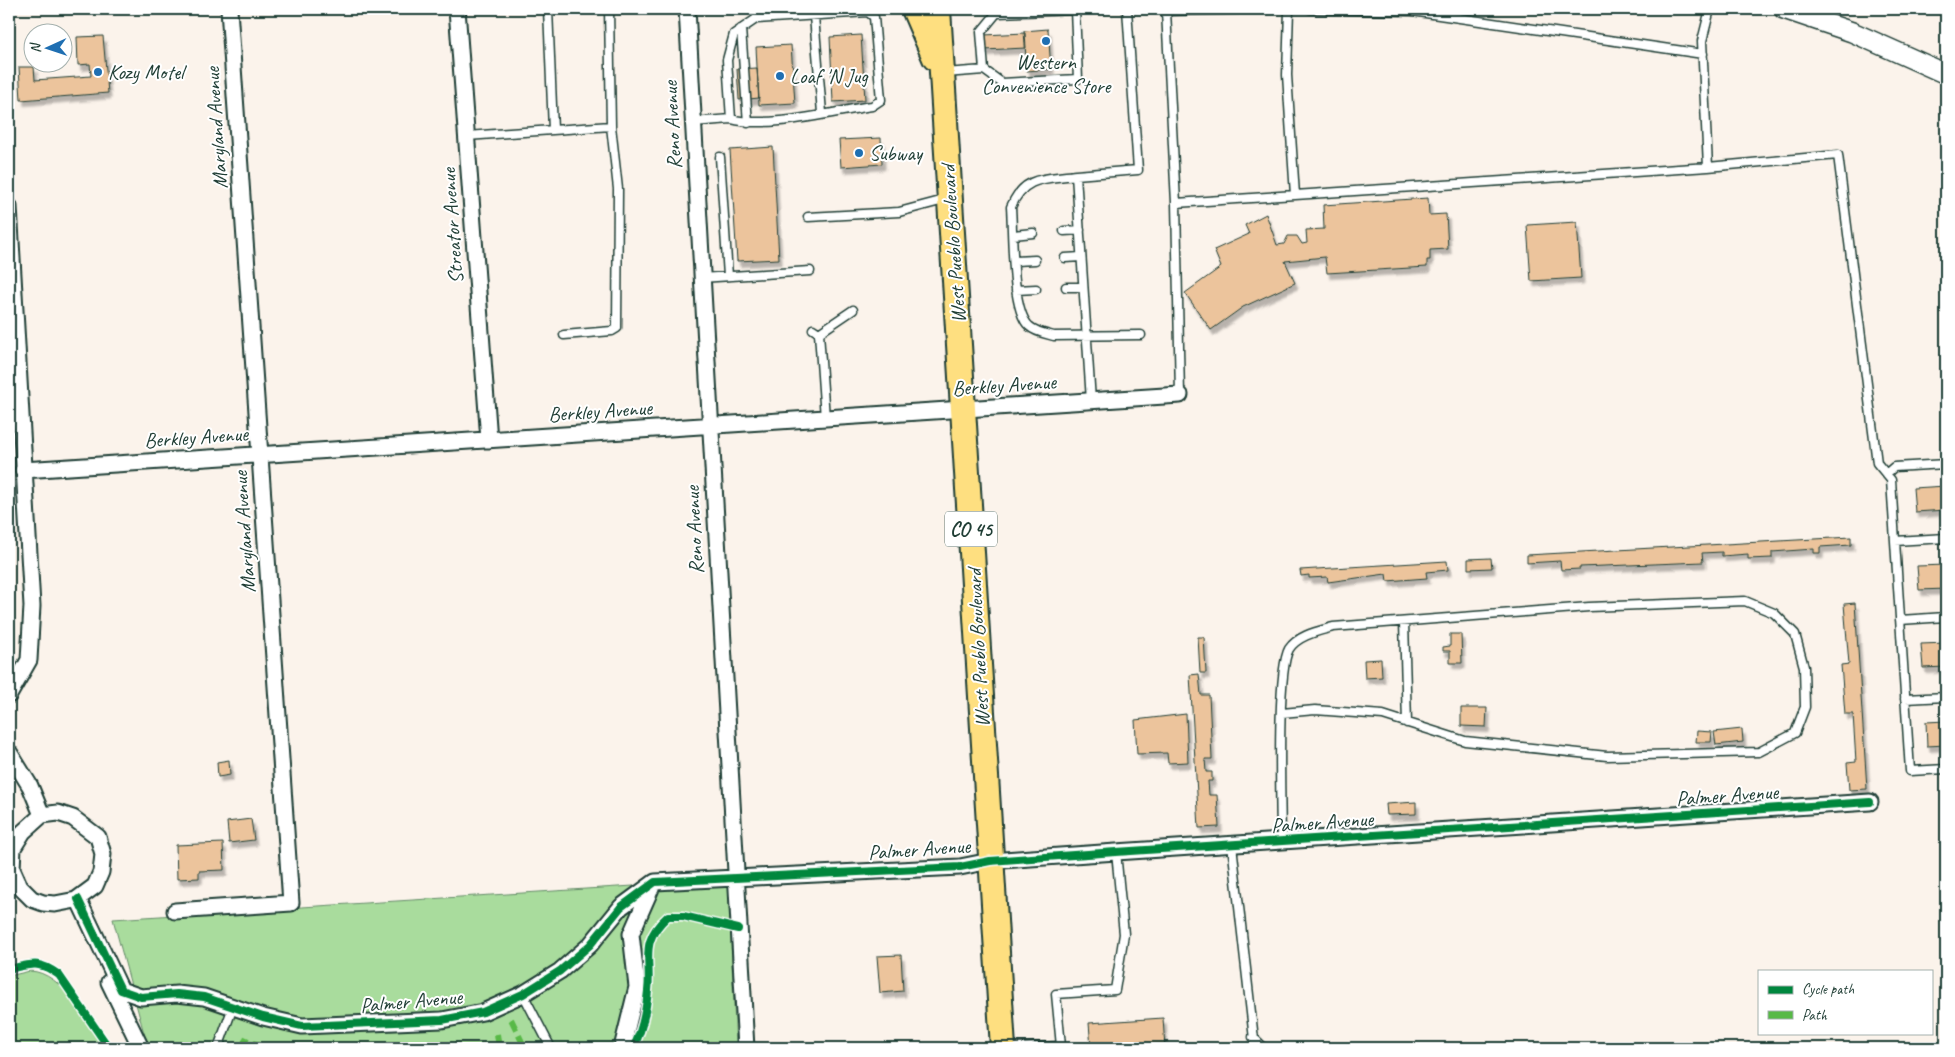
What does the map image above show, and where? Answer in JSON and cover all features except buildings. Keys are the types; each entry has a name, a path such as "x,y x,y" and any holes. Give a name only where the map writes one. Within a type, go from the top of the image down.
{"main road":[{"path":"914,9 942,74"},
{"name":"West Pueblo Boulevard","path":"938,9 1003,1048"}],"street":[{"name":"Maryland Avenue","path":"175,912 291,903 229,9"},
{"name":"Streator Avenue","path":"457,9 490,440"},
{"name":"Reno Avenue","path":"686,9 746,1048"},
{"path":"1784,9 1852,32 1946,74"},
{"path":"9,206 32,606 29,660 9,695"},
{"name":"Berkley Avenue","path":"23,470 1180,395"},
{"path":"9,752 30,786 42,815"},
{"name":"Palmer Avenue","path":"73,901 121,990 141,997 177,994 204,997 302,1026 442,1020 483,1012 523,994 560,971 590,945 621,907 655,882 735,876 960,867 990,861 1116,852 1870,802"},
{"path":"58,814 73,818 98,837 103,854 101,872 95,886 73,901 43,903 32,899 20,887 12,869 13,848 23,832 42,815 58,814"},
{"path":"622,1048 637,988 631,934 655,882"},
{"path":"73,901 141,1048"}],"lane":[{"path":"548,9 553,130"},
{"path":"564,335 612,332 617,328 618,189 610,126 609,9"},
{"path":"756,19 759,9"},
{"path":"1127,9 1138,170 1034,180 1024,186 1016,196 1011,207 1016,290 1022,316 1029,326 1040,333 1054,336 1141,335"},
{"path":"1180,395 1176,203 1166,11 1265,9"},
{"path":"1289,9 1287,75 1295,195"},
{"path":"1310,9 1412,11 1703,54"},
{"path":"1708,167 1702,41 1710,9"},
{"path":"942,74 984,70 1002,83 1078,79 1075,10 999,11 982,32 984,70"},
{"path":"693,122 731,119 748,123 803,118 822,113 872,106 881,100 874,17 868,12 756,19 741,29 734,34 727,60 731,119"},
{"path":"814,16 822,113"},
{"path":"741,29 748,123"},
{"path":"467,136 610,126"},
{"path":"1176,203 1708,167 1838,155 1877,463 1891,480 1910,771 1946,769"},
{"path":"720,157 728,276"},
{"path":"1076,175 1091,401"},
{"path":"808,217 899,212 950,199"},
{"path":"1064,231 1080,230"},
{"path":"1013,235 1034,233"},
{"path":"1065,258 1081,257"},
{"path":"1015,261 1035,260"},
{"path":"702,278 810,271"},
{"path":"1066,287 1083,287"},
{"path":"1016,290 1036,289"},
{"path":"825,418 816,331 853,310"},
{"path":"1886,474 1894,467 1946,464"},
{"path":"1895,541 1946,538"},
{"path":"1281,842 1282,713 1283,673 1290,649 1309,634 1333,627 1589,607 1745,601 1774,613 1795,634 1804,667 1805,707 1795,732 1759,752 1607,756 1465,741 1373,714 1316,710 1282,713"},
{"path":"1900,620 1946,617"},
{"path":"1404,622 1407,723"},
{"path":"1905,699 1946,697"},
{"path":"1232,845 1255,1048"},
{"path":"1014,1048 1061,1047 1056,994 1115,990 1124,934 1116,852"},
{"path":"523,994 551,1048"},
{"path":"218,1048 233,1007"},
{"path":"1253,1037 1264,1048"}],"green space":[{"path":"728,880 736,1048 148,1048 113,919"},
{"path":"30,971 42,974 64,989 84,1013 106,1048 9,1048 9,976"}],"marked path":[{"path":"511,1019 525,1048"},
{"path":"242,1048 249,1032"},
{"path":"497,1034 499,1048"},
{"path":"256,1048 257,1041"}],"cycle path":[{"path":"78,899 121,990 141,997 177,994 204,997 263,1017 302,1026 442,1020 483,1012 523,994 560,971 590,945 621,907 655,882 960,867 990,861 1870,802"},
{"path":"633,1048 641,1028 646,1006 649,979 648,951 653,934 659,926 668,916 683,916 738,929"},
{"path":"9,969 35,964 46,967 59,975 109,1048"}],"place":[{"name":"Western Convenience Store","path":"1046,41"},
{"name":"Kozy Motel","path":"98,72"},
{"name":"Loaf 'N Jug","path":"780,76"},
{"name":"Subway","path":"859,153"}]}
